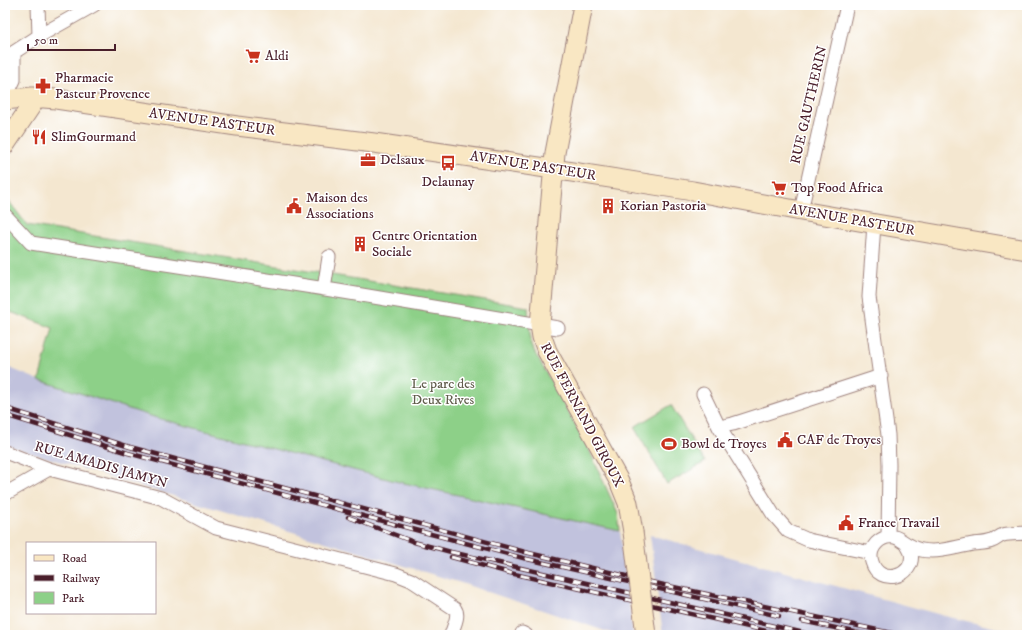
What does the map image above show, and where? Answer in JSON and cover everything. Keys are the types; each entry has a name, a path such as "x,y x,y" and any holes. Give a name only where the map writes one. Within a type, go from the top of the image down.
{"main road":[{"name":"RUE FERNAND GIROUX","path":"583,5 570,67 553,169 540,325 547,351 619,481 628,503 646,635"},
{"name":"AVENUE PASTEUR","path":"5,100 36,97 553,169 693,191 1027,250"},
{"path":"5,145 36,97"},
{"path":"5,100 8,118 5,140"}],"street":[{"path":"38,5 39,36"},
{"path":"5,67 9,55 94,5"},
{"name":"RUE GAUTHERIN","path":"801,211 847,5"},
{"path":"5,100 14,80 9,55"},
{"path":"5,215 31,244 338,291 558,328"},
{"path":"874,224 869,297 888,435 888,537"},
{"path":"324,289 329,257"},
{"path":"719,427 733,424 881,376"},
{"path":"703,394 719,427 773,514 788,531 808,540 871,553"},
{"name":"RUE AMADIS JAMYN","path":"5,452 50,469 161,498 216,528 370,567 411,580 455,609 457,612 457,617 451,635"},
{"path":"5,494 50,469"},
{"path":"907,545 920,550 932,551 992,541 1002,535 1027,533"},
{"path":"895,537 902,540 907,545 911,554 910,564 904,572 897,576 888,577 880,574 874,568 871,561 871,553 874,545 880,539 895,537"},
{"path":"910,564 928,559 969,553"}],"shaded area":[{"path":"5,366 39,380 395,481 620,531 633,635 617,635 461,583 5,445"},
{"path":"650,535 945,616 1027,635 663,635"}],"green space":[{"name":"Le parc des Deux Rives","path":"5,196 27,225 528,307 531,346 588,447 618,514 620,531 395,481 157,418 39,380 53,328 5,310"},
{"name":"Bowl de Troyes","path":"671,405 705,462 667,484 634,427"}],"railway":[{"path":"5,408 130,447 529,553 664,585 901,635"},
{"path":"5,415 128,453 527,559 779,616"},
{"path":"348,517 414,542 451,552 813,635"},
{"path":"451,557 510,573 784,635"},
{"path":"802,621 869,635"}],"place":[{"name":"Aldi","path":"253,56"},
{"name":"Pharmacie Pasteur Provence","path":"43,86"},
{"name":"SlimGourmand","path":"39,137"},
{"name":"Delsaux","path":"368,160"},
{"name":"Delaunay","path":"448,163"},
{"name":"Top Food Africa","path":"779,188"},
{"name":"Maison des Associations","path":"294,206"},
{"name":"Korian Pastoria","path":"608,206"},
{"name":"Centre Orientation Sociale","path":"360,244"},
{"name":"CAF de Troyes","path":"785,440"},
{"name":"Bowl de Troyes","path":"669,444"},
{"name":"France Travail","path":"846,523"}]}
